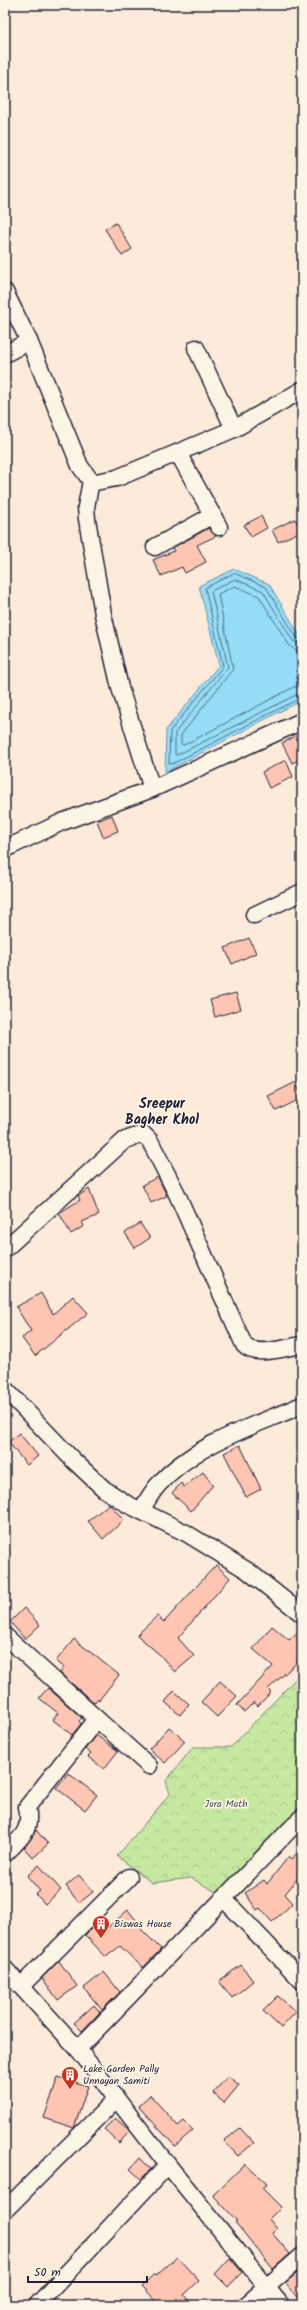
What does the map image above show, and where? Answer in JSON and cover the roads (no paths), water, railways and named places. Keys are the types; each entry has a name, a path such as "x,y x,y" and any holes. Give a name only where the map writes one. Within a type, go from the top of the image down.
{"street":[{"path":"5,292 29,341 75,456 84,473 91,481 100,482 117,478 234,429 302,390"},
{"path":"5,354 29,341"},
{"path":"196,348 234,429"},
{"path":"155,547 216,521 178,453"},
{"path":"91,481 86,507 87,520 103,614 120,688 152,790"},
{"path":"5,849 62,822 152,790 302,721"},
{"path":"254,915 302,892"},
{"path":"5,1249 125,1140 143,1134 150,1141 177,1194 244,1345 248,1349 258,1352 302,1345"},
{"path":"8,1397 93,1480 118,1499 186,1533 248,1571 302,1614"},
{"path":"141,1511 158,1484 194,1455 219,1441 302,1404"},
{"path":"5,1636 150,1766"},
{"path":"5,1854 28,1830 29,1817 27,1807 98,1719"},
{"path":"78,2050 302,1817"},
{"path":"21,1986 129,1877"},
{"path":"223,1898 302,1981"},
{"path":"5,1969 78,2050 168,2165 281,2305"},
{"path":"5,2210 116,2098"},
{"path":"37,2305 168,2165"},
{"path":"246,2305 302,2256"}],"water":[{"path":"234,569 269,584 302,639 302,700 165,772 166,730 219,665 199,586"}],"place":[{"name":"Biswas House","path":"101,1939"},
{"name":"Lake Garden Pally Unnayan Samiti","path":"70,2090"}],"district":[{"name":"Sreepur Bagher Khol","path":"162,1112"}],"park label":[{"name":"Jora Math","path":"226,1804"}]}
